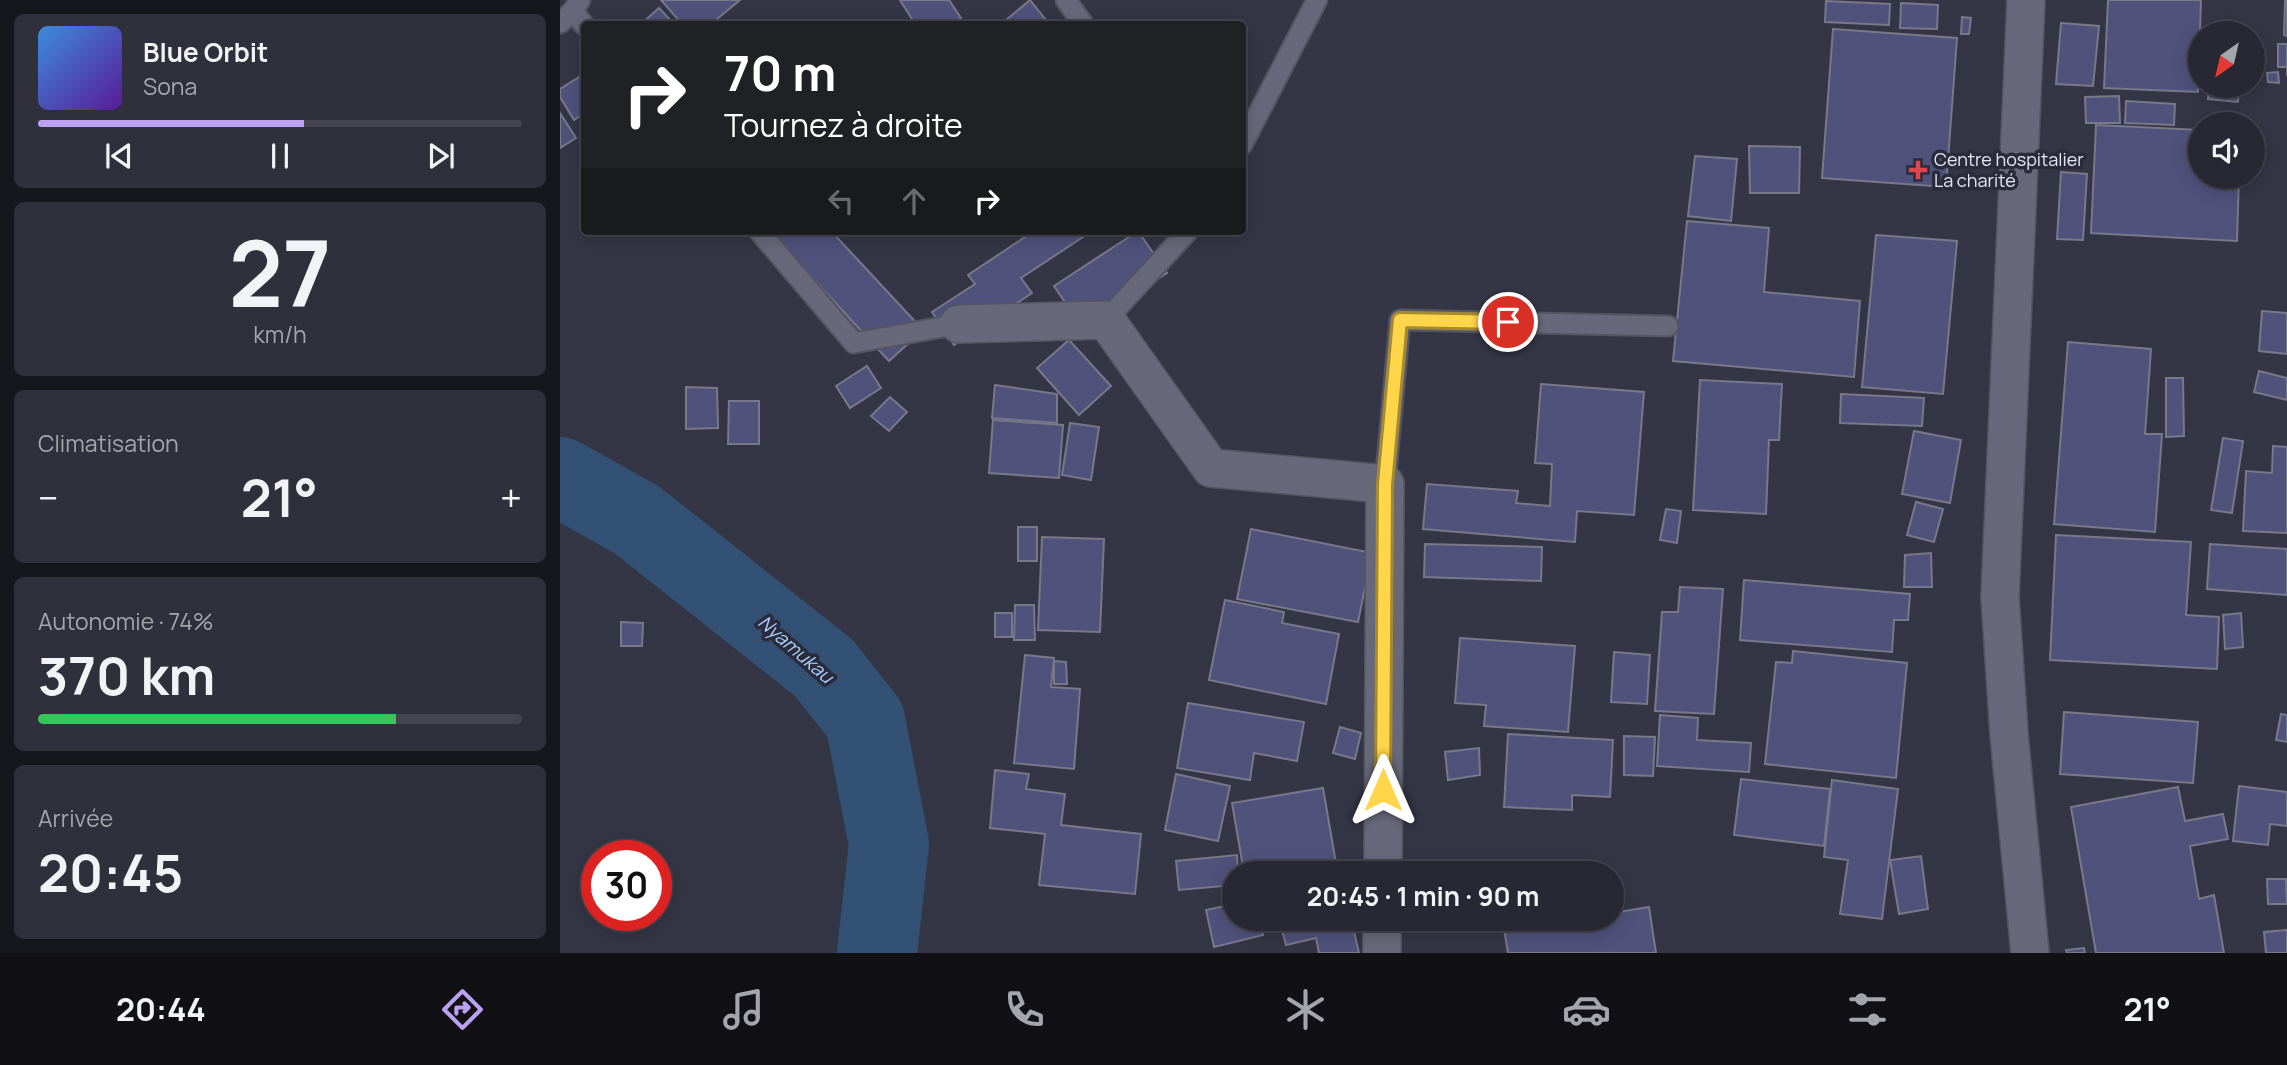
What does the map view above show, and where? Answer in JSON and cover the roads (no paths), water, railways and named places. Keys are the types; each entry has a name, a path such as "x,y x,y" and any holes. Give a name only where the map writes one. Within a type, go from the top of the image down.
{"street":[{"path":"2026,0 2000,597 2009,734 2030,953"},
{"path":"959,324 1106,320 1212,468 1385,484 1382,861"},
{"path":"1382,931 1382,953"}],"lane":[{"path":"1066,0 1081,21"},
{"path":"1246,137 1317,0"},
{"path":"762,235 855,344 959,324"},
{"path":"1106,320 1184,235"},
{"path":"1385,484 1400,320 1668,326"}],"waterway":[{"name":"Nyamukau","path":"560,477 637,520 824,668 865,720 889,844 877,953"}],"place":[{"name":"Centre hospitalier La charité","path":"1918,170"}]}
